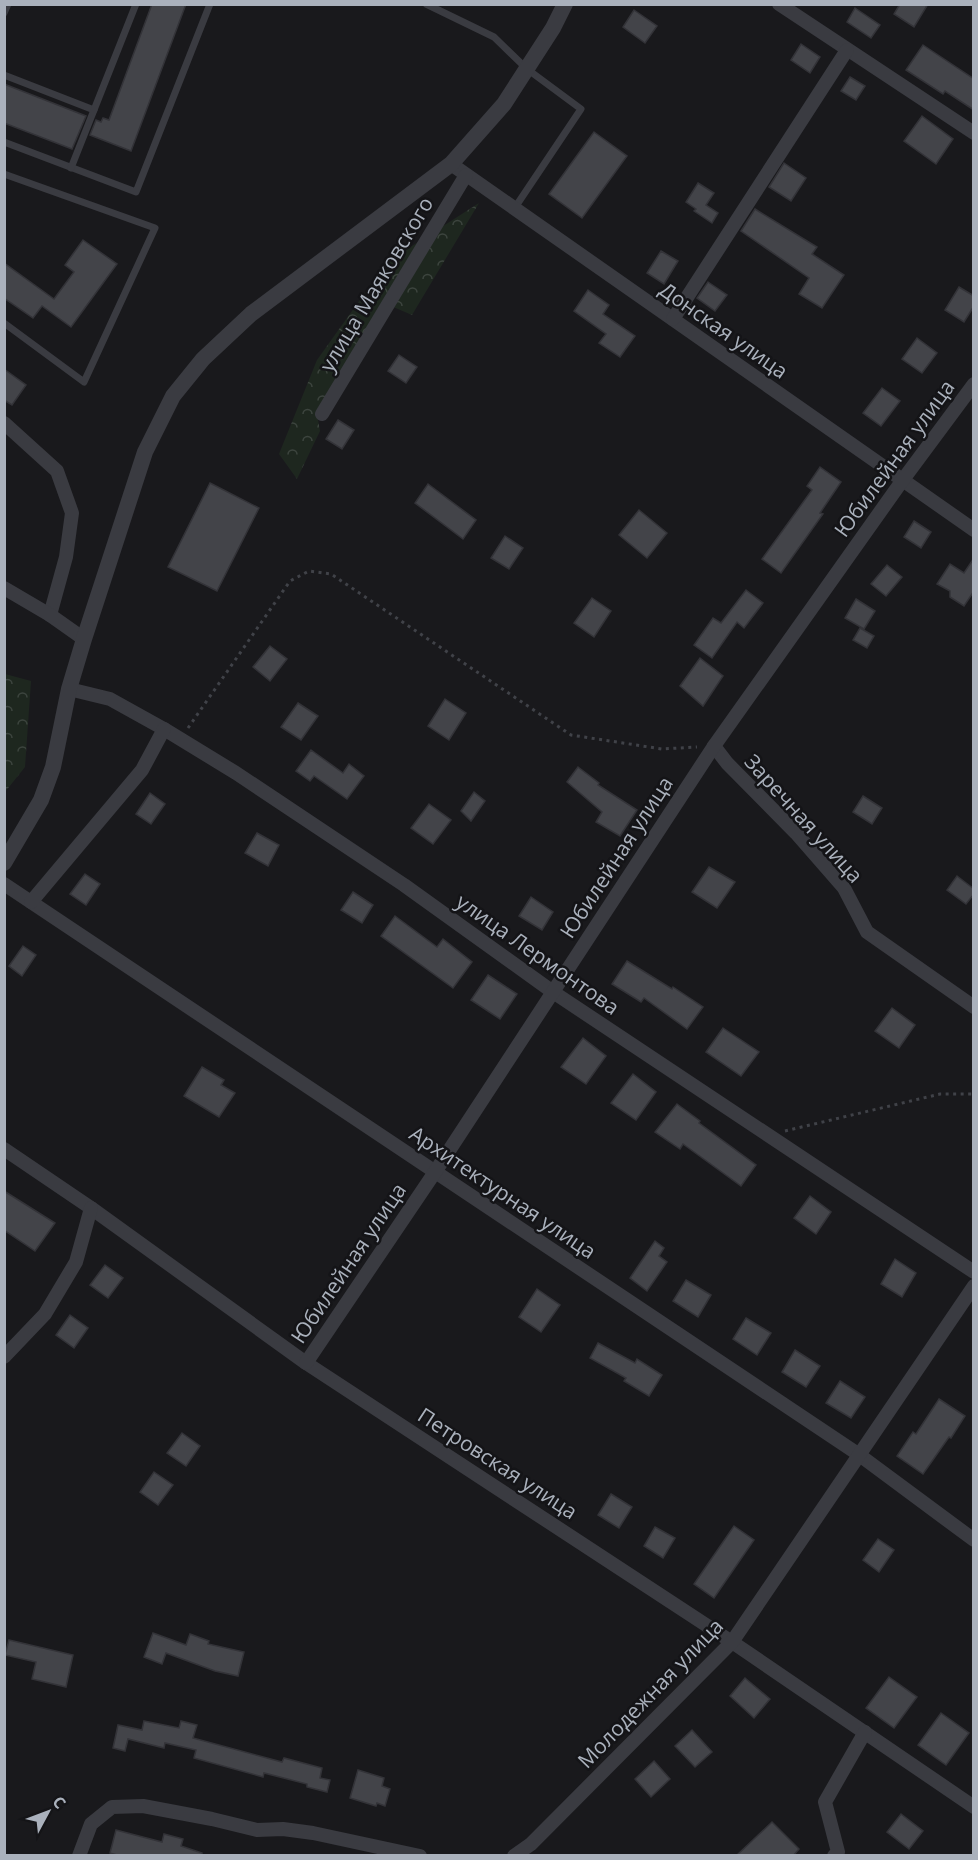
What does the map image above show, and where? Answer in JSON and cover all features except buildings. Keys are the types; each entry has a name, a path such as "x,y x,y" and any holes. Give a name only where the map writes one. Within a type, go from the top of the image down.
{"street":[{"path":"4,863 40,800 52,767 69,689 84,639 146,452 173,396 203,358 251,314 451,164 504,104 553,28 565,4"},
{"path":"779,4 974,133"},
{"path":"673,319 847,50"},
{"name":"Донская улица","path":"451,164 974,530"},
{"name":"улица Маяковского","path":"322,414 466,175"},
{"name":"Юбилейная улица","path":"306,1363 435,1172 714,746 902,481 974,384"},
{"path":"4,423 57,471 72,513 66,557 50,615"},
{"path":"4,588 50,615 84,639"},
{"name":"улица Лермонтова","path":"69,689 110,699 236,773 404,885 553,992 974,1272"},
{"path":"31,902 142,770 164,729"},
{"name":"Заречная улица","path":"714,746 727,763 796,833 844,888 867,932 974,1007"},
{"name":"Архитектурная улица","path":"4,884 858,1454 974,1540"},
{"name":"Петровская улица","path":"4,1149 91,1208 306,1363 732,1642 974,1807"},
{"path":"4,1358 45,1314 76,1262 91,1208"},
{"name":"Молодежная улица","path":"514,1856 531,1844 732,1642 974,1286"},
{"path":"834,1856 838,1852 825,1802 865,1732"},
{"path":"79,1856 91,1824 112,1807 143,1806 257,1830 284,1829 313,1833 420,1856"}],"lane":[{"path":"4,13 8,4"},
{"path":"71,168 136,4"},
{"path":"426,4 494,37 527,69 581,109 514,209"},
{"path":"4,142 136,192 207,5"},
{"path":"4,75 94,110"},
{"path":"4,174 155,228 84,382 4,323"}],"path":[{"path":"180,739 290,581 309,571 331,574 571,735 662,749 714,746"},
{"path":"768,1135 940,1094 974,1094"}],"green space":[{"path":"479,203 412,315 384,303 317,414 320,431 297,479 279,454 317,360 387,262"},
{"path":"5,674 31,681 25,767 5,792"}]}
